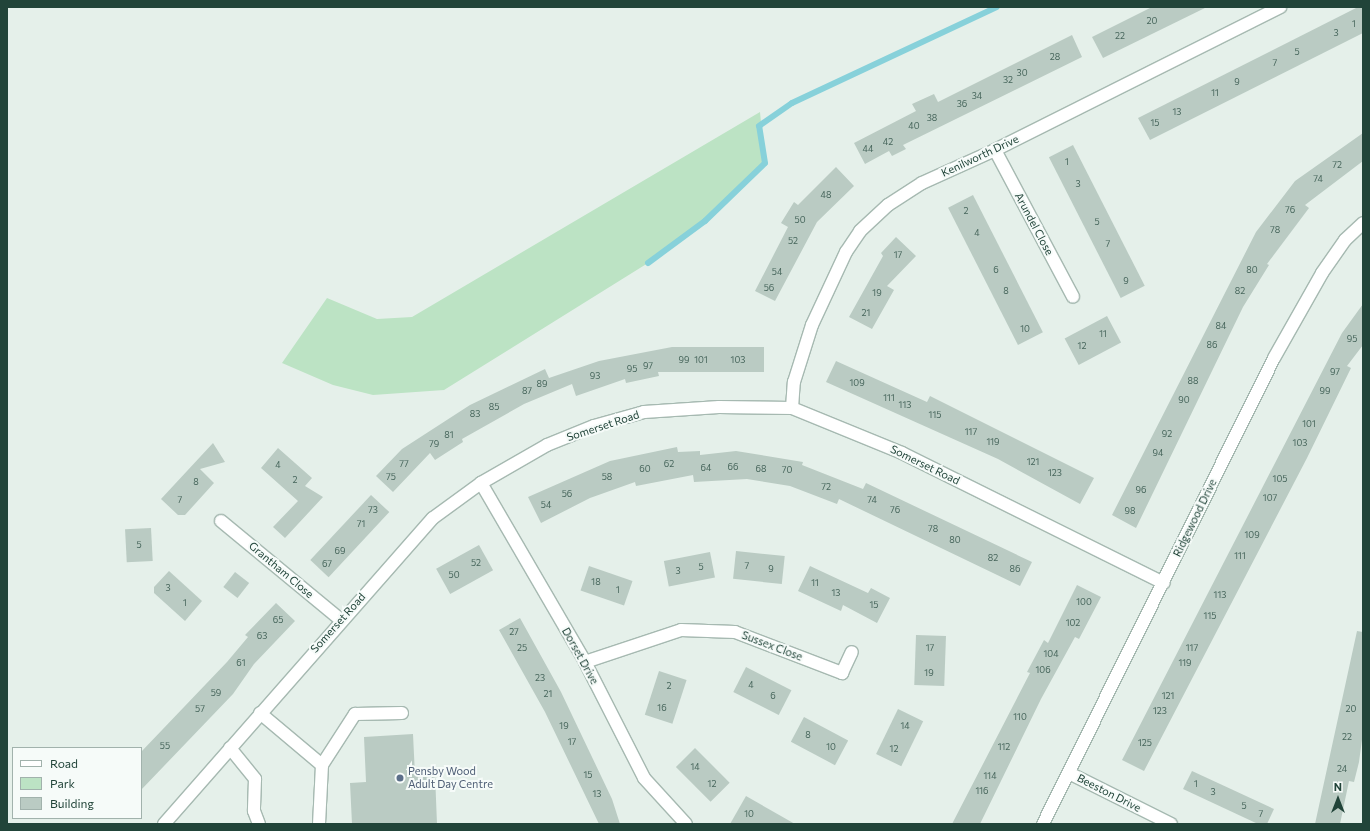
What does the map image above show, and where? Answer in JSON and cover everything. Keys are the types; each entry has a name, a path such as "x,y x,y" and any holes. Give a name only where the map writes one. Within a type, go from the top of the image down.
{"street":[{"name":"Kenilworth Drive","path":"792,408 794,382 812,325 860,231 888,205 922,183 994,150 1280,7"},
{"name":"Arundel Close","path":"994,150 1073,297"},
{"name":"Ridgewood Drive","path":"1043,824 1164,584 1274,358 1322,274 1345,240 1363,223"},
{"name":"Somerset Road","path":"164,824 340,619 433,518 481,483 548,445 594,426 644,412 719,407 792,408 902,453 1164,584"},
{"name":"Dorset Drive","path":"481,483 585,662 644,778 686,824"},
{"name":"Grantham Close","path":"221,521 340,619"},
{"name":"Sussex Close","path":"585,662 681,630 735,632 842,673 852,652"},
{"path":"260,713 322,765"},
{"path":"319,824 322,765 355,714 402,713"},
{"path":"230,748 255,779 254,811 259,824"},
{"name":"Beeston Drive","path":"1069,772 1171,824"}],"green space":[{"path":"760,112 765,163 705,221 648,263 444,390 373,395 333,385 282,363 327,298 377,319 412,317"}],"building":[{"path":"1152,7 1207,7 1103,58 1092,37"},
{"path":"1358,7 1363,7 1363,33 1150,140 1138,118"},
{"path":"1072,35 1082,57 903,145 906,149 892,156 889,151 865,164 854,143 916,111 912,104 934,94 938,102"},
{"path":"1363,133 1363,161 1305,205 1309,208 1267,264 1269,265 1243,307 1136,528 1112,515 1256,232 1295,181"},
{"path":"1073,145 1145,286 1121,298 1049,157"},
{"path":"836,167 854,186 817,222 775,301 755,291 788,227 781,223 794,202 798,205"},
{"path":"973,195 1043,332 1018,345 948,208"},
{"path":"896,237 916,256 887,286 894,290 872,329 849,317 883,256 881,253"},
{"path":"1363,304 1363,345 1347,366 1351,368 1307,458 1144,771 1122,760 1342,333"},
{"path":"1107,316 1121,342 1079,365 1065,339"},
{"path":"672,347 764,347 764,372 658,372 659,376 626,383 625,379 576,396 572,384 524,404 462,439 463,442 435,460 430,453 393,492 376,476 402,449 470,405 545,369 549,378 599,361"},
{"path":"836,361 927,402 930,396 1094,478 1080,504 998,459 826,382"},
{"path":"213,443 225,462 200,469 214,483 185,515 178,515 161,499"},
{"path":"677,447 678,452 700,451 700,455 736,451 803,462 802,465 863,489 866,483 1032,562 1020,586 839,499 837,504 790,486 747,479 694,482 693,475 636,486 635,482 590,498 541,523 528,497 610,461"},
{"path":"278,448 312,478 305,486 323,497 285,538 273,527 298,501 261,468"},
{"path":"371,495 389,512 329,577 310,560"},
{"path":"151,528 153,561 127,562 125,529"},
{"path":"479,545 493,570 450,594 436,569"},
{"path":"736,551 785,556 782,584 733,579"},
{"path":"710,552 715,578 669,586 664,561"},
{"path":"589,566 632,581 624,606 581,591"},
{"path":"810,566 868,593 871,588 890,598 877,623 843,605 841,611 798,591"},
{"path":"169,571 202,601 185,621 154,593 154,587"},
{"path":"235,572 249,583 237,598 223,587"},
{"path":"1077,585 1101,597 1079,639 1075,637 1041,699 980,824 952,824 1030,673 1027,672 1044,640 1048,643"},
{"path":"276,603 295,621 254,664 233,694 142,789 142,751 227,662 248,637 245,635"},
{"path":"520,618 561,692 612,799 620,824 599,824 545,712 499,630"},
{"path":"1357,631 1363,632 1363,732 1359,762 1354,782 1349,781 1340,824 1315,824"},
{"path":"916,635 946,636 944,686 914,685"},
{"path":"746,667 791,690 779,715 733,692"},
{"path":"659,671 687,680 672,724 645,715"},
{"path":"898,709 923,721 901,766 876,754"},
{"path":"804,717 848,740 835,765 791,742"},
{"name":"Pensby Wood Adult Day Centre","path":"413,734 415,775 435,774 437,824 352,824 350,783 366,782 364,737"},
{"path":"695,748 730,783 711,802 676,767"},
{"path":"1192,771 1274,809 1267,824 1258,824 1183,789"},
{"path":"746,796 795,824 730,824"}],"waterway":[{"path":"648,263 705,221 765,163 759,126 792,103 997,7"}],"place":[{"name":"Pensby Wood Adult Day Centre","path":"400,778"}]}
